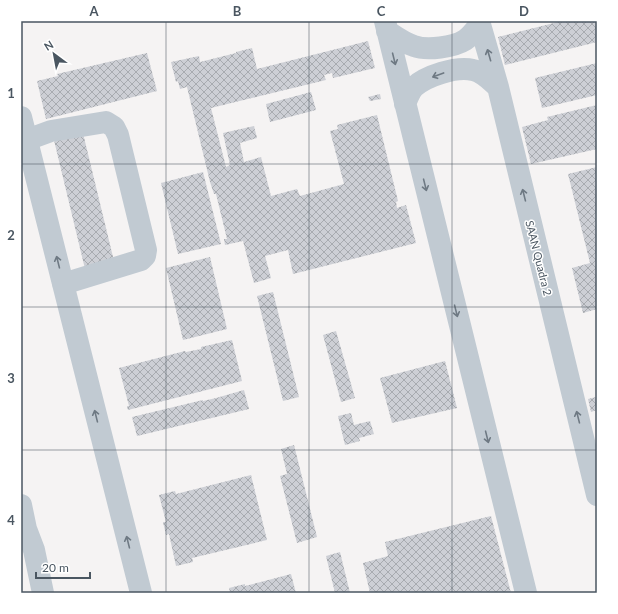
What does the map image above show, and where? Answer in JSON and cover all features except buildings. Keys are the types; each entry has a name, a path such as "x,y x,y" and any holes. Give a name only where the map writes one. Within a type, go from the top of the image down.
{"street":[{"path":"386,26 404,42 416,47 442,48 454,46 466,39 480,22"},
{"name":"SAAN Quadra 2","path":"480,22 591,448 597,495"},
{"path":"386,26 526,593"},
{"path":"405,104 413,88 424,80 442,73 459,69 473,70 484,75 498,87"},
{"path":"21,117 29,177 63,284 141,593"},
{"path":"24,141 51,131 106,122 114,127 118,135 146,250 145,256 141,260 63,284"},
{"path":"21,505 23,529 34,550 43,593"}]}
